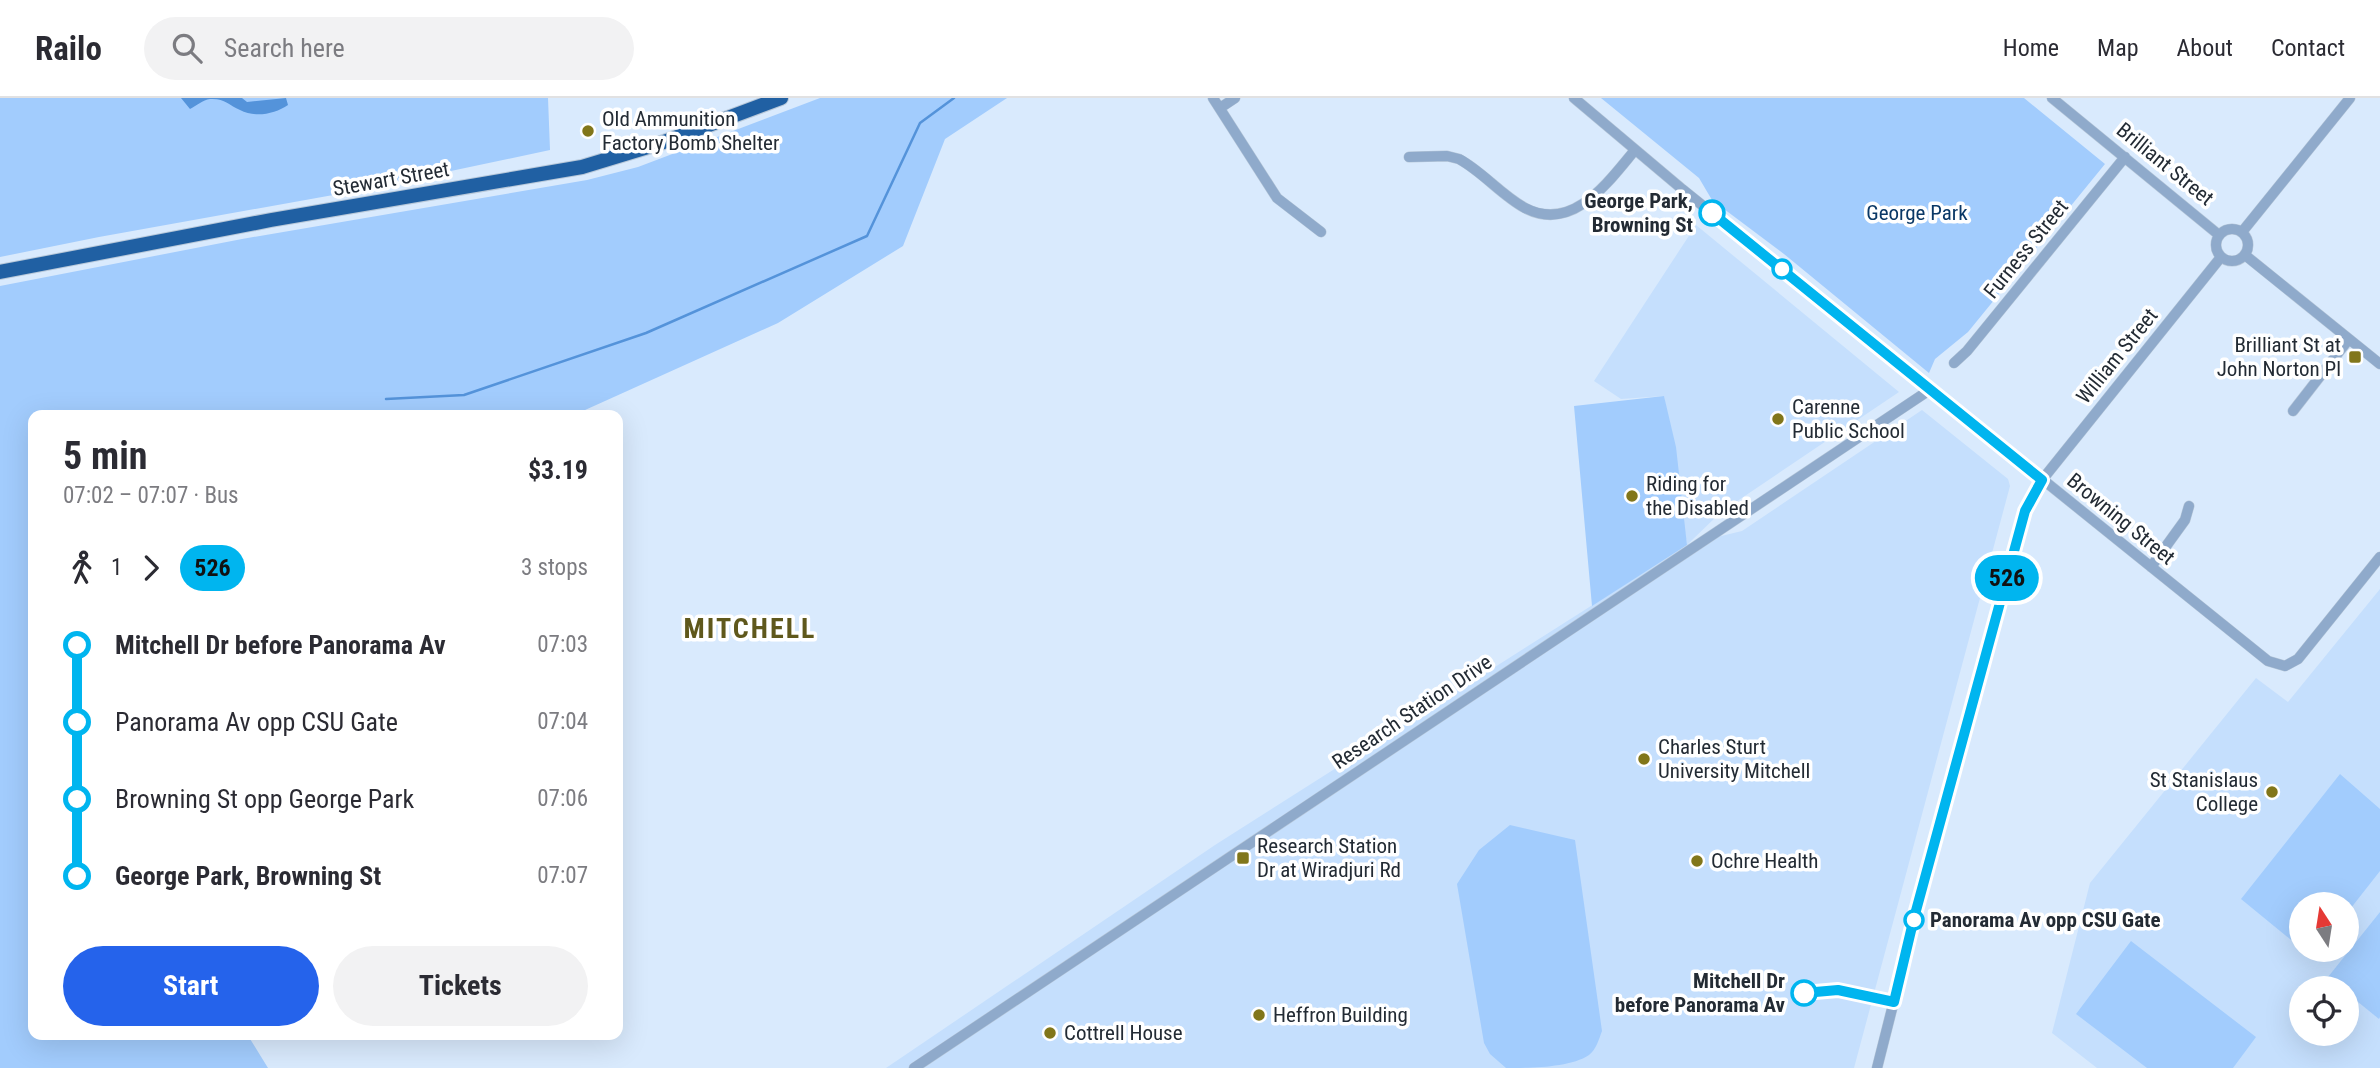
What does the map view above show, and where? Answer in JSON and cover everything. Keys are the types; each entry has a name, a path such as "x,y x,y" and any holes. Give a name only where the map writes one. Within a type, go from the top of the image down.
{"highway":[{"name":"Stewart Street","path":"0,272 283,218 582,167 672,139 781,98"}],"street":[{"path":"1213,98 1277,198 1321,232"},
{"path":"1220,108 1235,98"},
{"name":"Browning Street","path":"1574,98 2042,480 2260,656 2274,664 2292,664 2380,557"},
{"name":"Brilliant Street","path":"2052,98 2219,235"},
{"path":"2242,232 2350,98"},
{"path":"1409,157 1459,159 1526,209 1561,214 1586,203 1635,150"},
{"name":"Furness Street","path":"1954,363 1967,351 2125,157"},
{"path":"2230,229 2242,232 2248,243 2245,255 2234,261 2221,257 2216,246 2219,235 2230,229"},
{"path":"2245,255 2380,364"},
{"name":"William Street","path":"1877,1068 1914,918 2025,511 2042,480 2221,257"},
{"path":"2293,411 2349,339"},
{"name":"Research Station Drive","path":"914,1068 1931,389"},
{"path":"2151,567 2185,520 2189,506"}],"shaded area":[{"path":"181,98 242,98 247,102 286,98 288,105 271,113 258,114 215,99 190,109"},
{"name":"Charles Sturt University Mitchell","path":"1696,225 1899,392 1721,512 1688,544 1742,531 1922,410 2008,479 2010,486 1854,1068 886,1068 1215,845 1687,545 1664,396 1621,399 1594,381"},
{"name":"St Stanislaus College","path":"2380,589 2380,1068 2097,1068 2052,1033 2090,883 2256,678 2288,702"}],"green space":[{"path":"0,98 548,98 550,150 361,190 0,257"},
{"path":"820,98 1007,98 945,139 903,246 778,323 585,410 28,410 28,1040 251,1040 268,1068 0,1068 0,286 242,239 587,180 638,167"},
{"name":"George Park","path":"1601,98 2024,98 2105,164 1968,332 1935,359 1929,373 1784,254 1712,200 1699,178"},
{"name":"Riding for the Disabled","path":"1664,396 1676,447 1687,545 1592,606 1574,406"},
{"path":"2340,774 2380,809 2380,871 2359,898 2359,892 2289,892 2289,938 2241,899"},
{"path":"1510,825 1575,840 1602,1031 1591,1053 1571,1063 1506,1068 1490,1054 1484,1043 1457,884 1479,850"},
{"path":"2380,912 2379,1019 2359,1003 2359,976 2329,976 2340,962 2359,962 2359,938"},
{"path":"2131,941 2256,1037 2233,1068 2147,1068 2076,1014"}],"waterway":[{"path":"386,399 464,395 646,333 867,236 920,123 954,98"}],"bus line":[{"name":"526","path":"1712,213 2042,480 2025,511 1914,918 1894,1002 1838,990 1804,993"}],"place":[{"name":"Old Ammunition Factory Bomb Shelter","path":"588,131"},
{"name":"George Park, Browning St","path":"1712,213"},
{"name":"Brilliant St at John Norton Pl","path":"2355,357"},
{"name":"Carenne Public School","path":"1778,419"},
{"name":"Riding for the Disabled","path":"1632,496"},
{"name":"Charles Sturt University Mitchell","path":"1644,759"},
{"name":"St Stanislaus College","path":"2272,792"},
{"name":"Research Station Dr at Wiradjuri Rd","path":"1243,858"},
{"name":"Ochre Health","path":"1697,861"},
{"name":"Panorama Av opp CSU Gate","path":"1914,920"},
{"name":"Mitchell Dr before Panorama Av","path":"1804,993"},
{"name":"Heffron Building","path":"1259,1015"},
{"name":"Cottrell House","path":"1050,1033"}],"district":[{"name":"MITCHELL","path":"750,628"}]}
